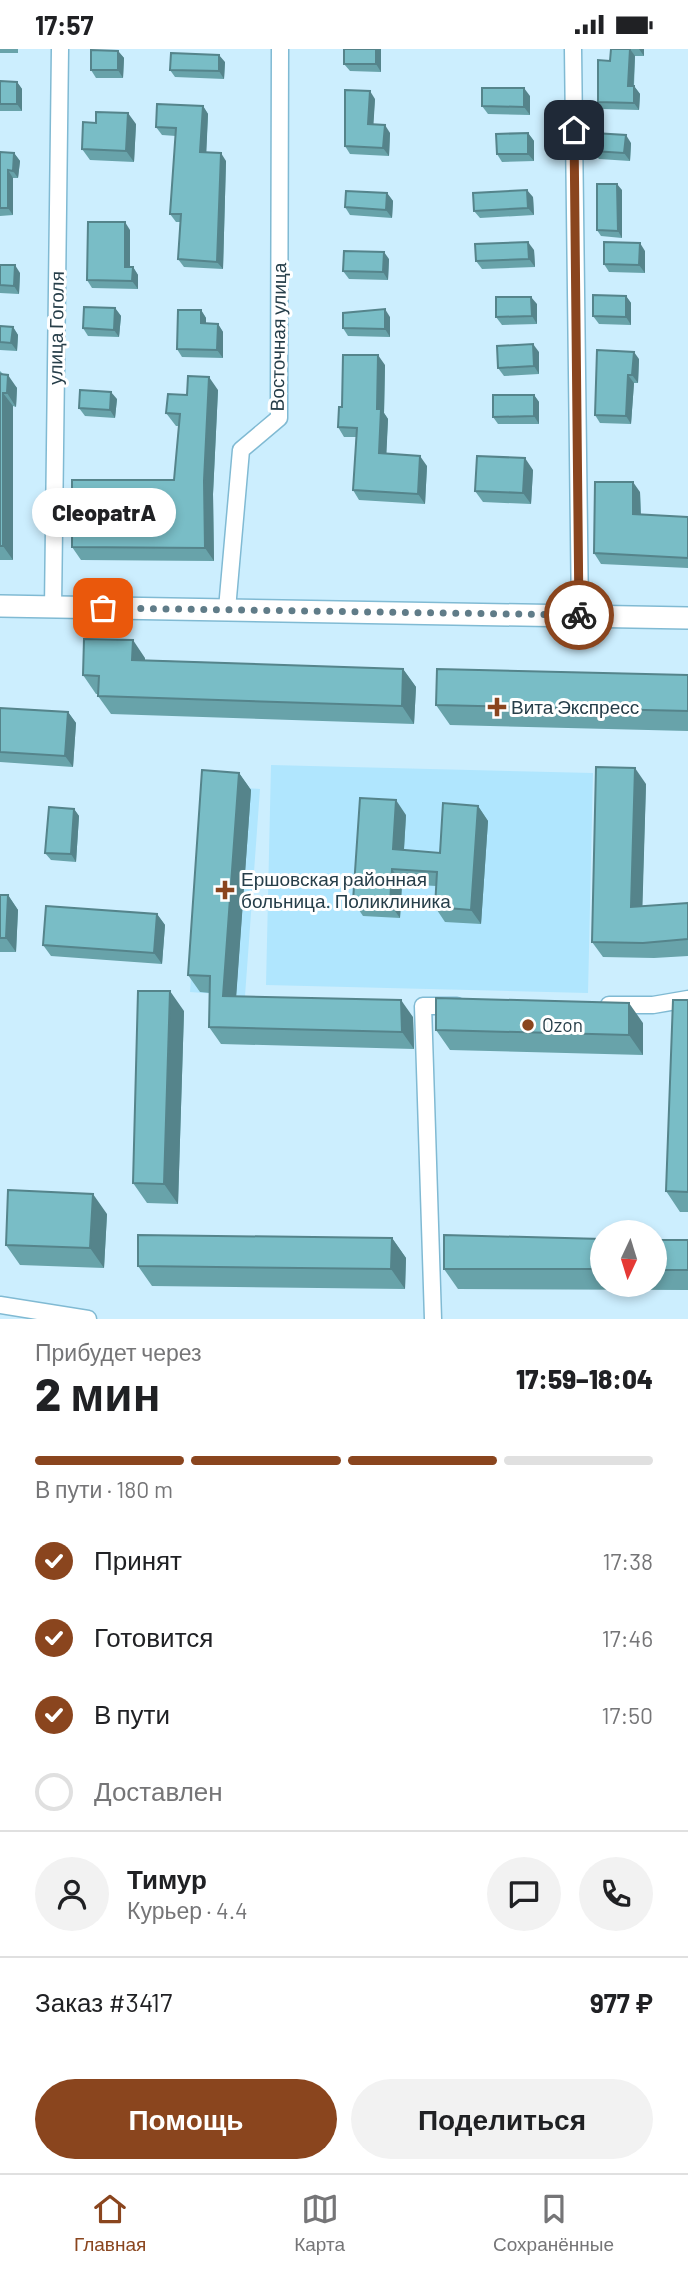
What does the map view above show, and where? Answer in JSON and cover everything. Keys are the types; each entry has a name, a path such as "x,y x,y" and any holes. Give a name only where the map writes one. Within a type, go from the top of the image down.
{"main road":[{"path":"0,606 688,618"}],"street":[{"name":"улица Гоголя","path":"53,608 60,49"},
{"name":"Восточная улица","path":"227,609 241,450 279,418 280,49"},
{"path":"573,49 580,615"},
{"path":"599,1005 653,1005 688,999"},
{"path":"433,1319 423,1006 477,1006"},
{"path":"0,1305 88,1319"}],"shaded area":[{"path":"271,765 593,773 588,993 266,985"},
{"name":"Ершовская районная больница. Поликлиника","path":"204,785 260,789 245,996 190,992"}],"building":[{"path":"344,49 376,49 376,64 344,64"},
{"path":"611,49 630,49 628,86 634,86 634,103 598,102 598,60 610,61"},
{"path":"91,50 118,51 118,70 91,70"},
{"path":"171,53 219,55 219,71 170,70"},
{"path":"0,81 17,82 17,104 0,104"},
{"path":"482,88 524,88 524,107 482,106"},
{"path":"345,90 370,91 368,124 385,125 383,148 345,146"},
{"path":"157,104 203,106 200,152 221,153 217,262 178,259 181,214 170,214 176,128 156,127"},
{"path":"96,112 128,113 126,151 82,149 83,122 96,123"},
{"path":"528,133 528,154 497,154 496,134"},
{"path":"594,133 626,135 624,153 593,151"},
{"path":"0,152 14,153 13,171 8,170 8,208 0,208"},
{"path":"597,184 617,184 618,231 597,230"},
{"path":"527,190 528,208 474,211 473,193"},
{"path":"346,191 387,193 386,210 345,207"},
{"path":"88,222 125,222 125,267 133,267 132,281 87,280"},
{"path":"528,242 529,259 476,261 475,244"},
{"path":"604,242 640,243 639,265 604,264"},
{"path":"344,251 384,252 383,272 343,271"},
{"path":"0,265 15,265 14,286 0,285"},
{"path":"593,295 626,296 626,317 593,316"},
{"path":"496,297 531,297 532,316 496,317"},
{"path":"84,307 115,308 114,330 83,328"},
{"path":"385,309 385,329 343,328 343,313"},
{"path":"178,310 201,310 201,323 218,324 217,350 177,349"},
{"path":"0,326 13,327 11,343 0,342"},
{"path":"533,344 534,366 498,368 497,346"},
{"path":"597,350 634,352 632,375 628,375 626,416 595,415"},
{"path":"343,355 378,355 377,409 381,409 379,453 420,456 418,494 353,490 357,428 338,427 339,407 342,407"},
{"path":"0,374 8,375 7,393 3,393 3,546 0,546"},
{"path":"188,376 209,377 204,481 205,548 72,547 72,480 174,480 180,414 166,413 168,394 187,395"},
{"path":"80,390 111,392 110,410 79,408"},
{"path":"493,395 534,395 534,416 493,417"},
{"path":"477,456 525,458 523,493 475,491"},
{"path":"595,482 633,482 633,514 688,517 688,558 594,553"},
{"path":"84,639 133,640 132,660 403,669 402,706 98,696 99,676 83,675"},
{"path":"437,669 688,675 688,711 436,705"},
{"path":"0,708 68,712 65,756 0,752"},
{"path":"596,767 635,768 631,907 688,903 688,939 643,943 592,942"},
{"path":"202,770 239,773 223,996 401,1000 402,1032 209,1027 210,976 188,975"},
{"path":"360,798 396,800 393,849 440,853 443,803 478,806 471,910 435,907 437,872 392,869 390,904 353,901"},
{"path":"49,807 74,809 71,854 45,853"},
{"path":"0,895 8,895 6,938 0,938"},
{"path":"46,906 157,914 154,953 43,945"},
{"path":"138,991 170,991 164,1184 133,1183"},
{"path":"436,998 629,1003 629,1035 436,1030"},
{"path":"673,1000 688,1000 688,1192 666,1191"},
{"path":"8,1190 93,1194 90,1248 6,1245"},
{"path":"138,1235 392,1238 391,1269 138,1266"},
{"path":"444,1235 590,1239 590,1269 444,1269"},
{"path":"667,1240 688,1240 688,1270 667,1270"}],"way so far":[{"path":"103,608 579,615"}],"place":[{"name":"CleopatrA","path":"103,608"},
{"name":"Вита Экспресс","path":"497,707"},
{"name":"Ершовская районная больница. Поликлиника","path":"225,890"},
{"name":"Ozon","path":"528,1025"}],"route":[{"path":"574,130 579,615"}]}
